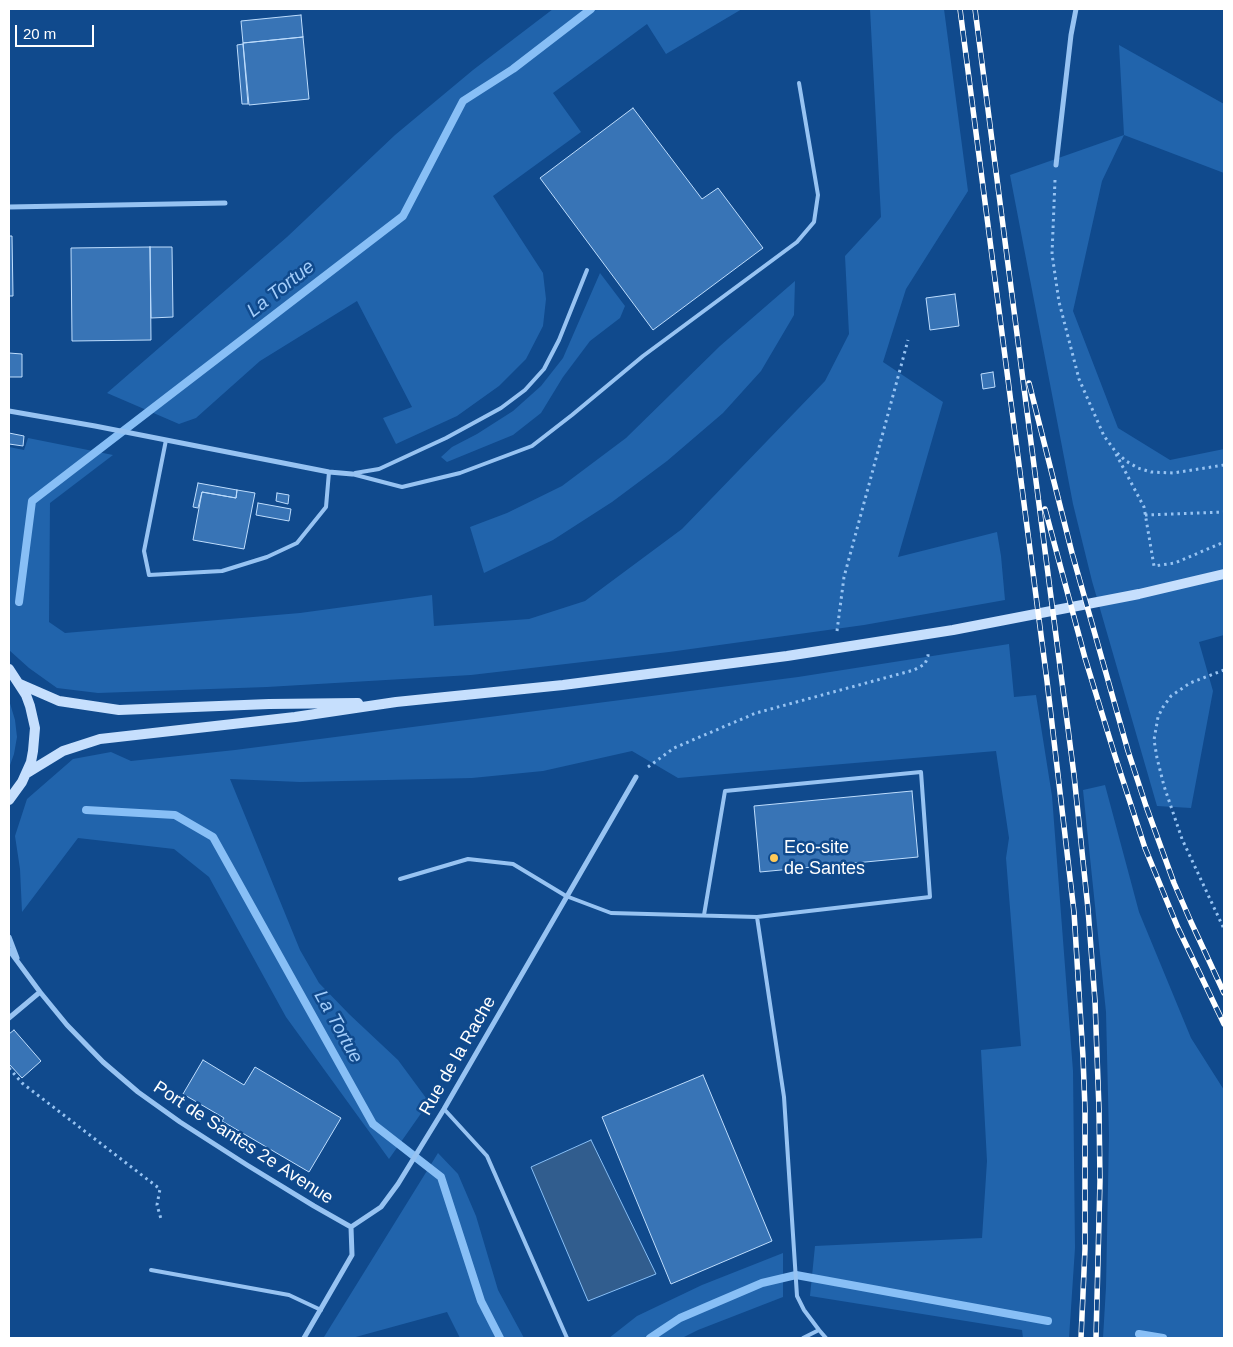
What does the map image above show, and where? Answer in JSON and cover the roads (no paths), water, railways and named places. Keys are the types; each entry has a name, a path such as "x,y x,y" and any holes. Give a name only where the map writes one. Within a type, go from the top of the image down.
{"main road":[{"path":"26,773 63,750 100,739 295,718 396,702 563,686 701,669 953,630 1140,594 1224,574"},
{"path":"9,669 20,684 30,706 35,728 33,751 26,773 9,801"},
{"path":"20,684 59,701 119,710 269,704 396,702"}],"street":[{"path":"1056,165 1071,35 1076,9"},
{"path":"9,207 225,203"},
{"path":"9,411 329,472 352,474"},
{"name":"Rue de la Rache","path":"351,1227 381,1207 398,1184 444,1109 636,777"},
{"name":"Port de Santes 2e Avenue","path":"9,937 22,967"},
{"name":"Port de Santes 2e Avenue","path":"9,950 67,1025 103,1062 138,1092 180,1122 247,1165 351,1227"},
{"path":"9,1018 40,992"},
{"path":"304,1338 352,1255 351,1227"}],"lane":[{"path":"352,474 402,487 460,473 532,446 642,356 797,242 814,222 818,196 799,83"},
{"path":"352,474 379,469 446,438 501,408 525,390 544,369 559,340 587,270"},
{"path":"166,440 144,551 149,574 222,571 267,557 297,543 326,508 329,472"},
{"path":"400,879 468,859 513,864 566,896 611,913 758,917 930,897 921,772 725,791 704,915"},
{"path":"758,917 784,1096 797,1296 804,1310 826,1338"},
{"path":"444,1109 487,1156 567,1338"},
{"path":"151,1270 289,1295 320,1310"},
{"path":"803,1338 819,1330"}],"waterway":[{"name":"La Tortue","path":"19,602 32,501 403,216 463,101 513,69 591,9"},
{"name":"La Tortue","path":"86,810 175,815 213,837 373,1124 441,1177 481,1301 500,1338"},
{"path":"650,1338 680,1318 762,1283 796,1275 1048,1321"},
{"path":"1139,1334 1163,1338"}],"railway":[{"path":"960,9 1047,681 1074,912 1085,1109 1085,1249 1081,1338"},
{"path":"975,9 1074,775 1088,909 1095,1001 1099,1109 1100,1181 1096,1338"},
{"path":"1029,383 1072,553 1128,751 1174,883 1224,993"},
{"path":"1045,509 1085,658 1145,848 1178,928 1224,1024"}],"place":[{"name":"Eco-site de Santes","path":"774,858"}]}
